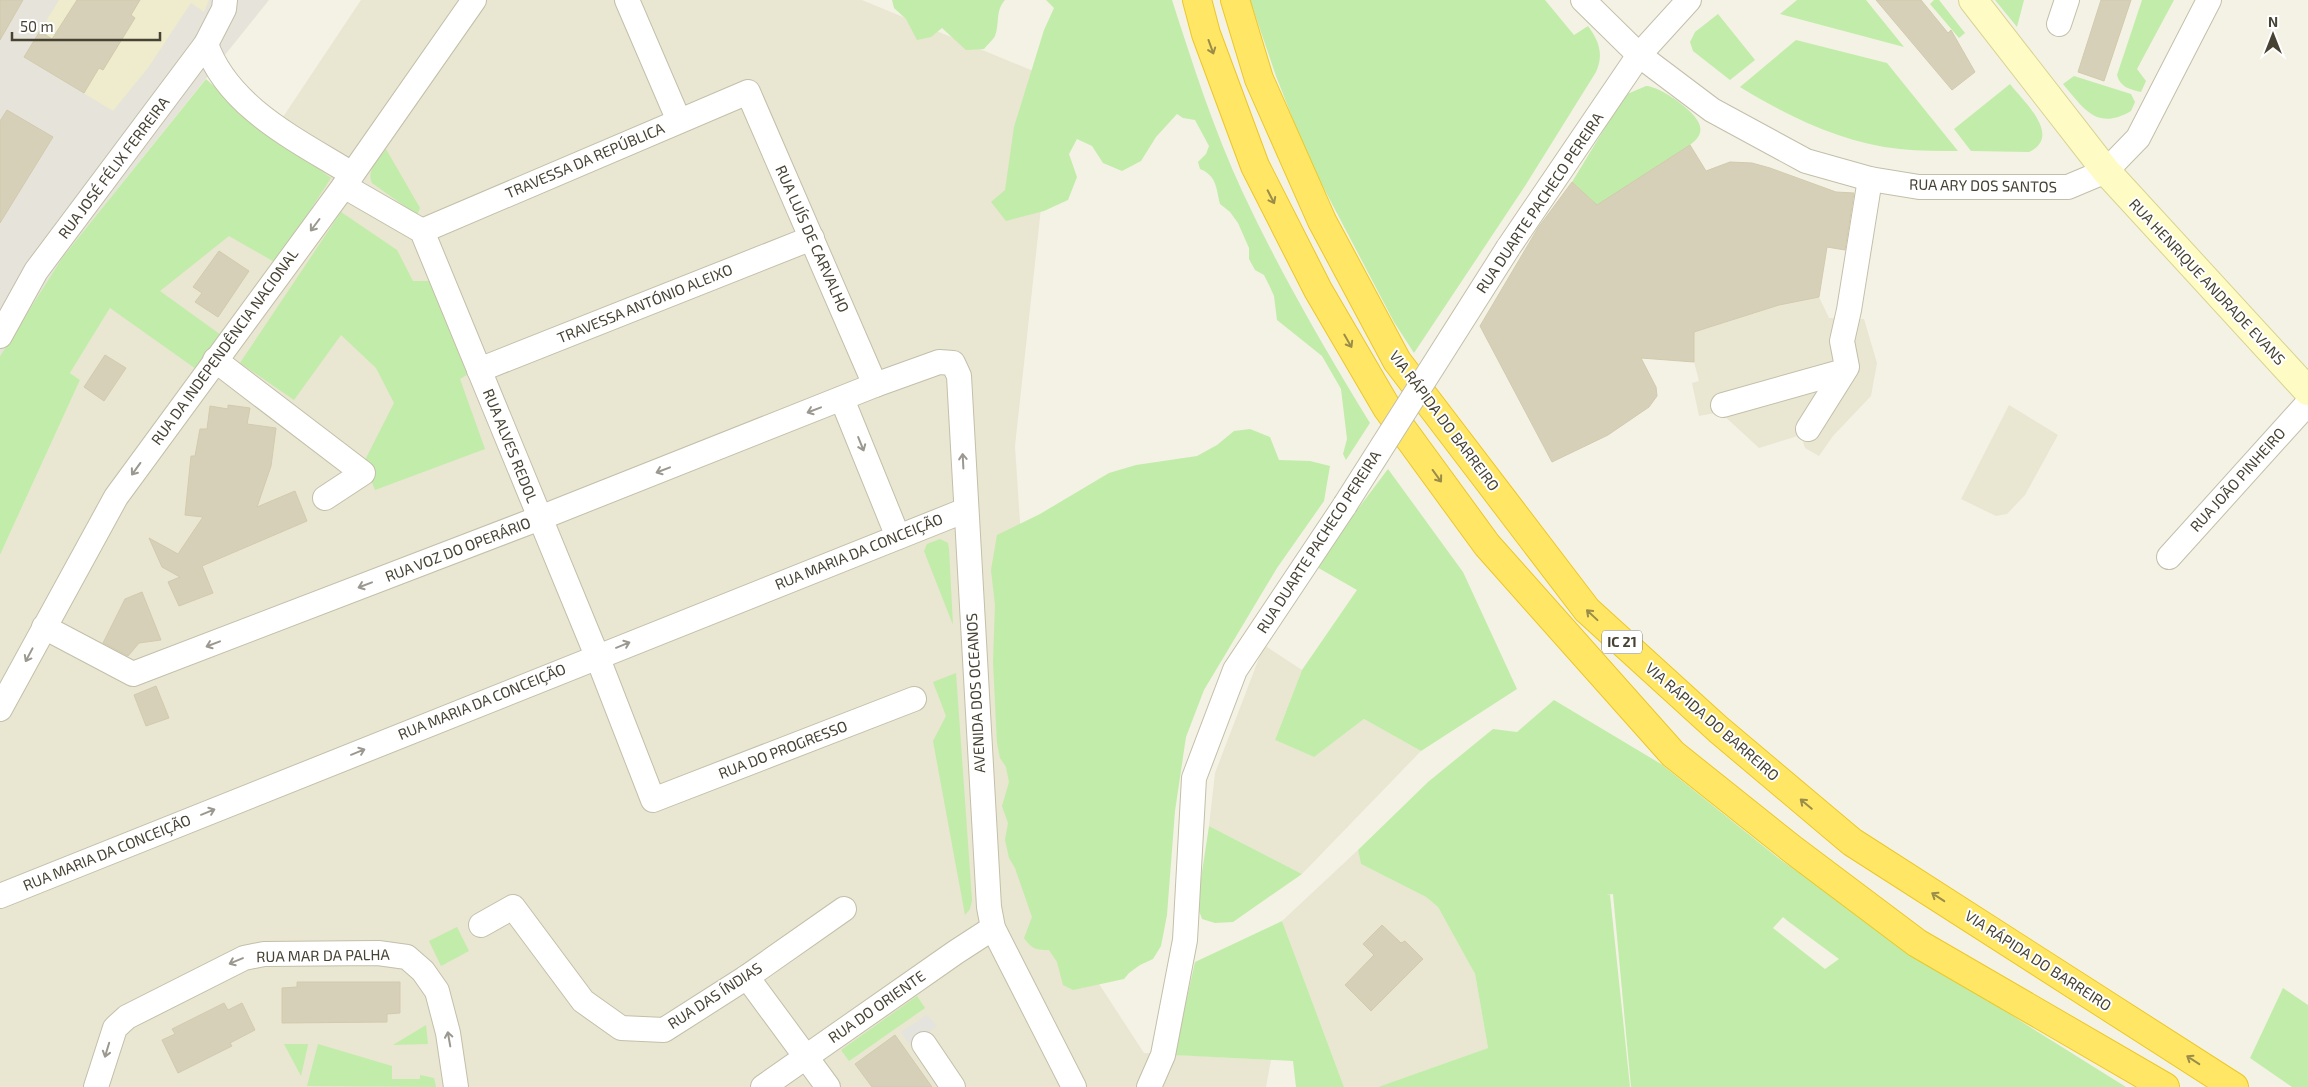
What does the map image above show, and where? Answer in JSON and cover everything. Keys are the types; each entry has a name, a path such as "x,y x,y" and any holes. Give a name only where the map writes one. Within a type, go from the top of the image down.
{"highway":[{"name":"IC 21","path":"1197,0 1206,34 1255,166 1318,290 1387,408 1488,545 1673,754 1792,850 1917,943 2165,1087"},
{"name":"VIA RÁPIDA DO BARREIRO","path":"1235,0 1259,79 1318,212 1397,361 1587,610 1719,730 1852,842 2234,1087"}],"main road":[{"name":"RUA HENRIQUE ANDRADE EVANS","path":"1973,0 2106,171 2308,391"}],"street":[{"name":"RUA JOSÉ FÉLIX FERREIRA","path":"0,336 36,271 206,44 224,9 225,0"},
{"name":"RUA DA INDEPENDÊNCIA NACIONAL","path":"0,709 116,497 348,180 474,0"},
{"path":"627,0 679,121"},
{"name":"RUA ARY DOS SANTOS","path":"1583,0 1639,55 1712,110 1806,161 1870,179 1918,187 2068,188 2106,171"},
{"name":"RUA DUARTE PACHECO PEREIRA","path":"1149,1087 1163,1055 1185,940 1194,778 1235,670 1345,505 1508,248 1639,55 1690,0"},
{"path":"2059,24 2067,0"},
{"path":"2106,171 2138,138 2209,0"},
{"path":"206,44 212,62 239,95 265,119 348,180 422,230"},
{"name":"TRAVESSA DA REPÚBLICA","path":"422,230 748,92"},
{"name":"RUA LUÍS DE CARVALHO","path":"748,92 875,385"},
{"path":"1808,429 1847,367 1842,341 1849,310 1870,179"},
{"name":"RUA ALVES REDOL","path":"422,230 654,800"},
{"name":"TRAVESSA ANTÓNIO ALEIXO","path":"479,370 812,238"},
{"path":"215,360 363,473 325,498"},
{"name":"AVENIDA DOS OCEANOS","path":"875,385 939,362 954,363 959,376 988,889 993,928 1074,1087"},
{"path":"1724,404 1844,371"},
{"name":"RUA VOZ DO OPERÁRIO","path":"44,627 133,674 540,518 875,385"},
{"path":"842,399 898,537"},
{"name":"RUA JOÃO PINHEIRO","path":"2169,557 2308,403"},
{"name":"RUA MARIA DA CONCEIÇÃO","path":"0,896 966,510"},
{"name":"RUA DO PROGRESSO","path":"654,800 914,699"},
{"name":"RUA DAS ÍNDIAS","path":"481,925 513,907 582,1001 621,1028 664,1030 747,977 844,909"},
{"name":"RUA DO ORIENTE","path":"763,1087 993,928"},
{"name":"RUA MAR DA PALHA","path":"96,1087 115,1028 127,1017 223,966 244,958 264,954 378,953 407,957 423,970 437,991 448,1033 456,1087"},
{"path":"747,977 828,1087"},
{"path":"924,1044 953,1087"}],"shaded area":[{"path":"0,0 269,0 62,258 0,356"},
{"path":"59,0 209,0 204,12 191,3 148,68 113,111 24,57"},
{"path":"361,0 862,0 1055,80 1015,446 1045,901 1144,1053 1271,1060 1266,1087 0,1087 0,555 80,380 70,373 110,308 229,235 276,263 271,135"},
{"path":"1819,297 1829,318 1864,319 1877,363 1871,396 1833,436 1819,456 1805,448 1801,435 1759,448 1720,412 1699,416 1692,383 1699,381 1694,362 1694,329 1705,329 1779,305"},
{"path":"2009,405 2058,435 2025,495 2007,514 1996,516 1961,499"},
{"path":"1264,645 1302,670 1275,740 1314,757 1364,719 1421,751 1302,874 1209,826 1215,773"},
{"path":"1358,850 1361,864 1426,897 1438,907 1475,974 1488,1048 1378,1087 1344,1087 1282,921"},
{"path":"927,1015 937,1026 911,1046 901,1032"}],"green space":[{"path":"892,0 1005,0 1000,8 993,39 984,49 966,50 942,28 931,37 917,40 906,19 894,8"},
{"path":"1046,0 1172,0 1213,122 1232,170 1272,252 1303,309 1370,423 1346,460 1343,454 1347,439 1341,389 1322,356 1277,320 1274,296 1264,275 1255,270 1249,259 1249,248 1238,223 1230,212 1220,204 1213,179 1200,169 1198,162 1206,154 1209,146 1195,120 1183,118 1177,114 1156,137 1141,161 1122,171 1103,163 1092,146 1077,139 1069,154 1077,177 1068,200 1044,211 1006,221 991,202 1005,190 1014,127 1044,30 1054,8"},
{"path":"1250,0 1545,0 1574,35 1588,26 1595,37 1600,53 1596,72 1525,186 1414,353 1394,322 1308,158 1276,76"},
{"path":"1797,0 1866,0 1904,47 1780,14"},
{"path":"1934,0 1939,0 1965,33 1959,38 1930,4"},
{"path":"1995,0 2024,0 2017,27"},
{"path":"2142,0 2174,0 2137,69 2146,81 2141,92 2123,85 2117,75"},
{"path":"1718,14 1755,60 1730,80 1693,51 1690,42 1695,32"},
{"path":"1796,40 1887,63 1958,151 1900,149 1879,146 1837,135 1797,118 1740,87"},
{"path":"2074,76 2131,94 2135,102 2131,111 2119,117 2109,119 2100,118 2092,114 2078,102 2063,84"},
{"path":"206,79 254,122 331,178 276,263 229,236 160,291 221,335 196,369 110,308 70,373 80,380 0,555 0,356 62,258"},
{"path":"2010,84 2037,118 2042,137 2038,145 2029,152 1971,151 1954,129"},
{"path":"1646,86 1660,90 1685,107 1700,126 1699,135 1690,145 1597,205 1572,182 1625,95"},
{"path":"386,149 420,208 417,215 372,183 372,169"},
{"path":"341,212 397,250 413,281 431,281 473,371 460,379 485,449 375,490 364,462 394,403 376,368 341,335 294,400 240,363"},
{"path":"1250,429 1270,437 1279,460 1310,461 1330,466 1324,501 1277,568 1204,690 1186,737 1175,811 1167,915 1161,946 1153,959 1140,965 1124,979 1073,990 1063,985 1057,962 1049,950 1035,948 1029,945 1024,938 1032,917 1015,868 1009,858 1005,840 1008,823 1002,806 1009,782 1006,767 1000,758 997,743 993,662 995,605 991,570 997,535 1040,514 1109,473 1136,465 1197,456 1217,445 1234,431"},
{"path":"1388,469 1463,572 1517,689 1421,751 1364,719 1314,757 1275,740 1302,670 1357,590 1315,566"},
{"path":"940,539 948,543 949,549 953,625 924,551 927,544"},
{"path":"956,673 972,900 970,909 965,915 933,741 946,716 933,682"},
{"path":"1554,700 1661,764 1782,861 2019,1020 2126,1087 1631,1087 1613,894 1606,895 1610,895 1630,1087 1378,1087 1488,1048 1475,974 1438,907 1426,897 1361,864 1358,850 1428,782 1493,729 1517,732","holes":["1783,917 1839,959 1825,969 1773,928"]},
{"path":"1209,826 1302,874 1233,922 1215,923 1202,919 1197,905"},
{"path":"1282,921 1344,1087 1296,1087 1293,1061 1174,1055 1195,962"},
{"path":"457,927 469,951 441,966 429,941"},
{"path":"2283,988 2308,1005 2308,1087 2292,1087 2250,1058"},
{"path":"917,996 925,1008 849,1061 841,1050"},
{"path":"426,1025 428,1044 393,1045"},
{"path":"284,1044 308,1045 301,1076"},
{"path":"318,1044 392,1066 392,1079 420,1079 420,1075 434,1078 436,1087 307,1086"}],"building":[{"path":"0,0 23,0 0,40"},
{"path":"77,0 140,0 131,15 135,18 103,70 99,68 84,93 24,57 40,31 52,39"},
{"path":"1876,0 1921,0 1948,33 1951,30 1975,72 1952,90"},
{"path":"2101,0 2131,0 2104,81 2078,72"},
{"path":"7,110 53,137 0,223 0,121"},
{"path":"1690,145 1706,171 1730,162 1752,163 1836,192 1854,193 1845,250 1827,247 1819,297 1779,305 1694,332 1694,362 1641,358 1656,387 1657,396 1649,407 1608,435 1552,462 1480,326 1538,228 1572,182 1597,205"},
{"path":"219,251 249,271 218,317 195,302 202,293 193,287"},
{"path":"105,355 126,368 104,401 84,387"},
{"path":"228,405 250,408 247,424 276,428 271,466 257,507 295,491 307,521 202,566 213,593 179,606 168,582 180,577 162,567 149,538 178,554 203,517 185,515 191,456 195,456 200,429 207,429 210,406 228,409"},
{"path":"142,592 161,640 139,643 128,656 103,643 125,599"},
{"path":"156,686 169,718 146,726 134,695"},
{"path":"1382,925 1401,943 1405,941 1423,959 1371,1011 1345,985 1374,955 1363,944"},
{"path":"297,982 400,982 400,1013 387,1014 387,1022 282,1023 282,988 297,987"},
{"path":"224,1003 228,1010 242,1003 255,1030 230,1043 232,1046 178,1073 162,1040 175,1034 172,1029"},
{"path":"895,1035 932,1087 872,1087 855,1064"}]}
